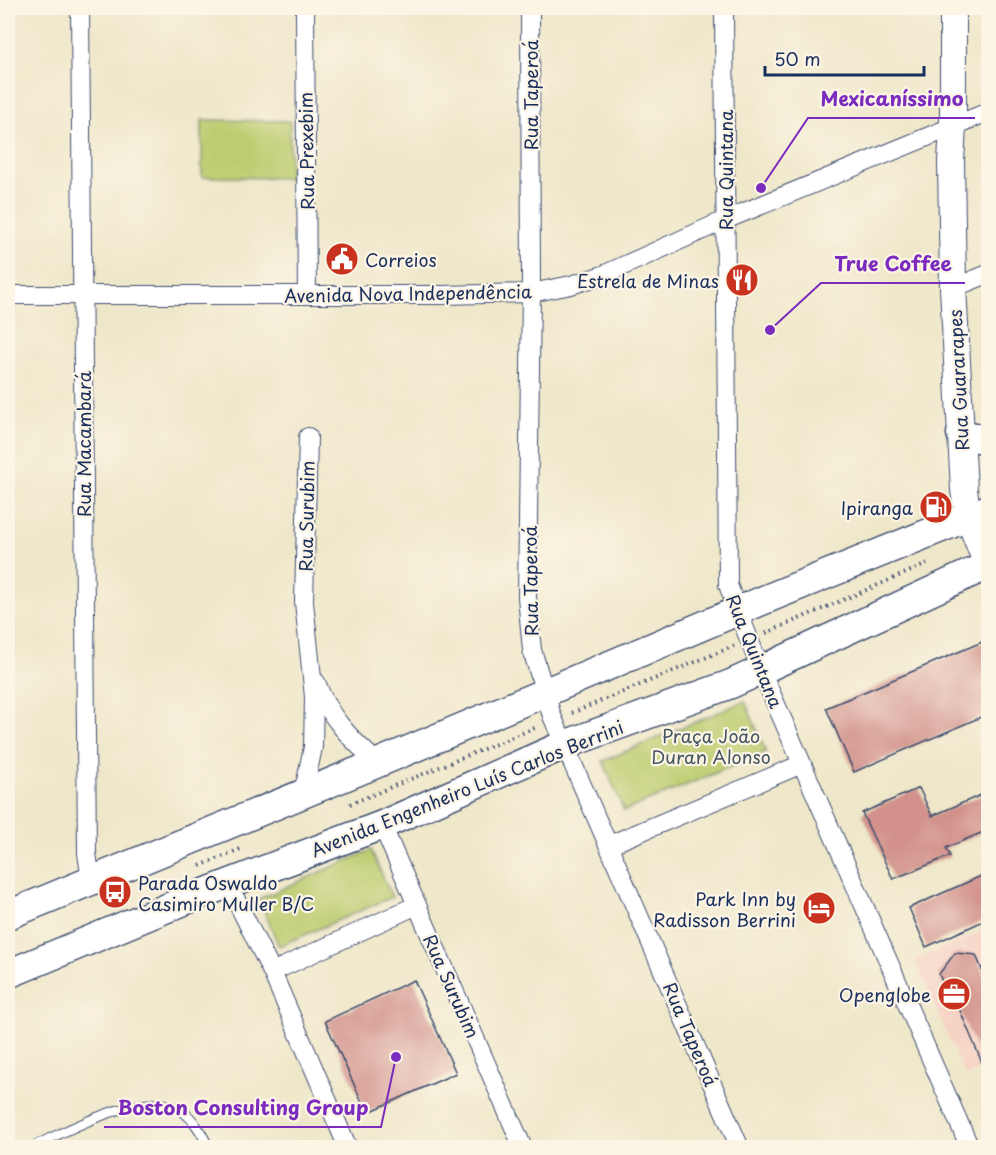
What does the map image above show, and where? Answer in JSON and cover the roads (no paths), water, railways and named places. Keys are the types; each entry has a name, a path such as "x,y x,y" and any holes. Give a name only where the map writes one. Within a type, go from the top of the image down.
{"main road":[{"path":"961,434 988,440"},
{"path":"8,915 978,513"},
{"name":"Avenida Engenheiro Luís Carlos Berrini","path":"8,974 228,884 382,825 559,733 731,684 988,566"}],"street":[{"name":"Rua Macambará","path":"80,8 87,853 91,881"},
{"name":"Rua Prexebim","path":"305,8 307,295"},
{"name":"Rua Taperoá","path":"530,8 531,293 527,597 532,650 559,733 740,1148"},
{"name":"Rua Quintana","path":"724,8 728,585 748,640 970,1148"},
{"name":"Rua Guararapes","path":"953,8 951,161 953,288 961,434 988,566"},
{"name":"Avenida Nova Independência","path":"8,295 531,293 571,285 603,275 725,220 988,112"},
{"path":"953,288 988,274"},
{"name":"Rua Surubim","path":"299,796 306,781 313,747 312,666 304,602 308,437"},
{"name":"Rua Surubim","path":"312,666 321,694 336,721 358,747 378,763"},
{"path":"609,845 802,764"},
{"name":"Rua Surubim","path":"382,825 523,1148"},
{"path":"228,884 272,972 348,1148"},
{"path":"272,972 417,905"}],"lane":[{"path":"30,1148 120,1109 146,1103 167,1105 181,1110 199,1129 209,1148"}],"place":[{"name":"Mexicaníssimo","path":"761,188"},
{"name":"Correios","path":"342,259"},
{"name":"Estrela de Minas","path":"742,280"},
{"name":"True Coffee","path":"770,330"},
{"name":"Ipiranga","path":"936,507"},
{"name":"Parada Oswaldo Casimiro Muller B/C","path":"115,892"},
{"name":"Park Inn by Radisson Berrini","path":"819,908"},
{"name":"Openglobe","path":"954,994"},
{"name":"Boston Consulting Group","path":"396,1057"}],"park label":[{"name":"Praça João Duran Alonso","path":"711,745"}]}
